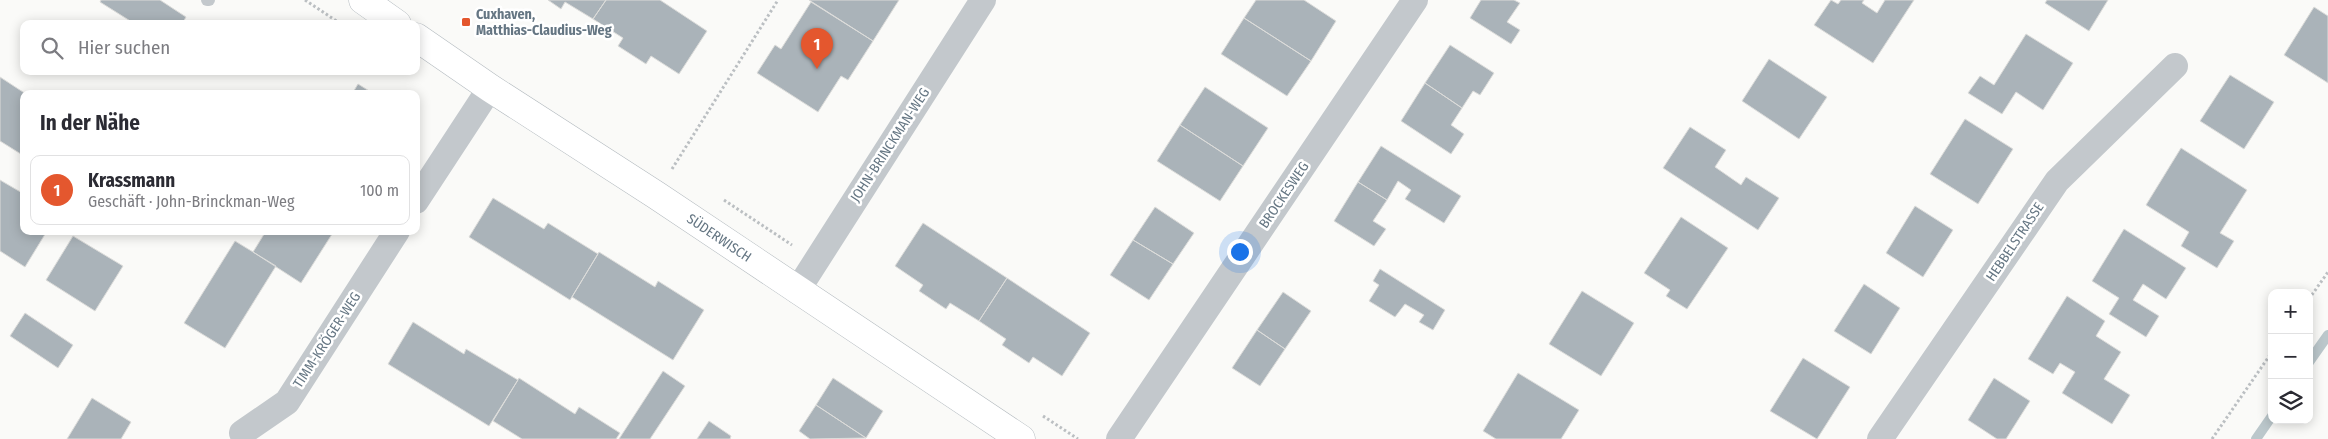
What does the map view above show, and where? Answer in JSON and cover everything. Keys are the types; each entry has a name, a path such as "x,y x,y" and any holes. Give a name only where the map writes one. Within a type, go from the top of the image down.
{"street":[{"path":"363,0 392,20"},
{"name":"JOHN-BRINCKMAN-WEG","path":"797,291 983,0"},
{"name":"BROCKESWEG","path":"1119,439 1415,0"},
{"name":"SÜDERWISCH","path":"420,40 1021,439"},
{"name":"HEBBELSTRASSE","path":"1880,439 2057,181 2176,66"},
{"path":"420,195 490,88"},
{"name":"TIMM-KRÖGER-WEG","path":"242,433 287,402 394,235"}],"path":[{"path":"305,0 335,20"},
{"path":"656,195 778,0"},
{"path":"2313,293 2328,272"},
{"path":"2212,439 2268,358"}],"building":[{"path":"101,0 160,0 186,17 184,20 129,20 100,2"},
{"path":"548,0 606,0 593,19 565,2 561,9"},
{"path":"606,0 660,0 707,31 679,74 651,56 646,64 618,46 623,38 593,19"},
{"path":"809,0 899,0 873,41"},
{"path":"1256,0 1304,0 1336,21 1311,61 1244,18"},
{"path":"1481,0 1514,0 1520,3 1507,22 1520,30 1511,44 1470,18"},
{"path":"1831,0 1838,4 1841,0 1864,0 1862,3 1877,13 1885,0 1914,0 1873,63 1814,25"},
{"path":"2047,0 2108,0 2089,31 2045,3"},
{"path":"811,2 873,41 848,80 841,76 818,112 757,73 775,45 781,49"},
{"path":"2314,7 2328,16 2328,83 2284,55"},
{"path":"1244,18 1311,61 1287,96 1221,54"},
{"path":"2026,34 2073,63 2043,110 2016,92 2002,114 1968,93 1980,76 1994,85"},
{"path":"1450,45 1494,73 1480,95 1473,91 1462,108 1425,83"},
{"path":"1769,59 1827,97 1799,139 1742,101"},
{"path":"2230,75 2274,102 2244,149 2200,121"},
{"path":"0,77 20,90 20,154 0,141"},
{"path":"1425,83 1462,108 1451,125 1464,134 1451,154 1401,121"},
{"path":"358,84 368,90 354,90"},
{"path":"1205,87 1268,128 1243,166 1180,125"},
{"path":"1965,119 2013,149 1978,204 1930,174"},
{"path":"1180,125 1243,166 1220,201 1157,161"},
{"path":"1690,127 1726,150 1715,167 1741,185 1746,177 1779,198 1758,230 1663,168"},
{"path":"1381,146 1461,196 1444,223 1405,199 1411,190 1398,181 1387,200 1358,182"},
{"path":"2181,148 2247,190 2220,233 2234,241 2217,268 2181,246 2189,232 2146,205"},
{"path":"0,180 20,192 20,235 45,235 25,267 0,251"},
{"path":"1358,182 1387,200 1373,221 1386,229 1374,246 1334,221"},
{"path":"493,198 544,229 548,223 598,254 570,300 469,237"},
{"path":"1915,206 1953,230 1923,277 1886,253"},
{"path":"1155,207 1194,233 1173,264 1133,240"},
{"path":"1681,217 1728,248 1687,309 1666,296 1670,290 1644,273"},
{"path":"923,223 1007,278 979,321 950,303 946,309 919,291 923,285 895,266"},
{"path":"2124,229 2186,268 2166,299 2143,284 2133,300 2159,316 2146,337 2109,314 2119,298 2092,281"},
{"path":"264,235 331,235 301,283 253,252"},
{"path":"73,236 123,266 95,311 46,280"},
{"path":"1133,240 1173,264 1149,300 1110,275"},
{"path":"235,241 276,266 225,348 184,323"},
{"path":"599,252 655,287 658,281 704,310 673,360 572,297"},
{"path":"1380,269 1445,310 1433,330 1419,322 1424,315 1405,304 1395,317 1369,301 1379,285 1373,281"},
{"path":"1007,278 1090,333 1062,376 1033,357 1029,363 1002,345 1006,339 979,321"},
{"path":"1864,284 1900,308 1871,354 1834,331"},
{"path":"1582,291 1634,323 1601,376 1549,344"},
{"path":"1283,292 1311,311 1285,349 1257,330"},
{"path":"2067,296 2105,321 2096,336 2121,352 2104,379 2130,395 2112,424 2062,393 2075,372 2060,363 2053,374 2028,359"},
{"path":"25,313 73,345 58,368 10,336"},
{"path":"413,322 464,354 466,349 518,380 489,426 388,364"},
{"path":"1257,330 1285,349 1260,386 1232,368"},
{"path":"1803,358 1850,387 1817,439 1770,411"},
{"path":"663,371 685,386 650,439 619,439"},
{"path":"1518,373 1579,410 1561,439 1496,439 1483,431"},
{"path":"519,378 575,414 579,407 620,433 616,439 522,439 493,421"},
{"path":"833,378 883,411 866,438 816,405"},
{"path":"1994,378 2030,401 2006,439 1997,439 1968,420"},
{"path":"92,398 131,422 121,439 67,439"},
{"path":"816,405 866,438 810,439 799,431"},
{"path":"709,421 731,436 730,439 697,439"}],"waterway":[{"path":"2313,356 2328,335"},
{"path":"2256,439 2268,422"}],"place":[{"name":"Cuxhaven, Matthias-Claudius-Weg","path":"466,22"},
{"name":"Krassmann","path":"817,69"}]}
